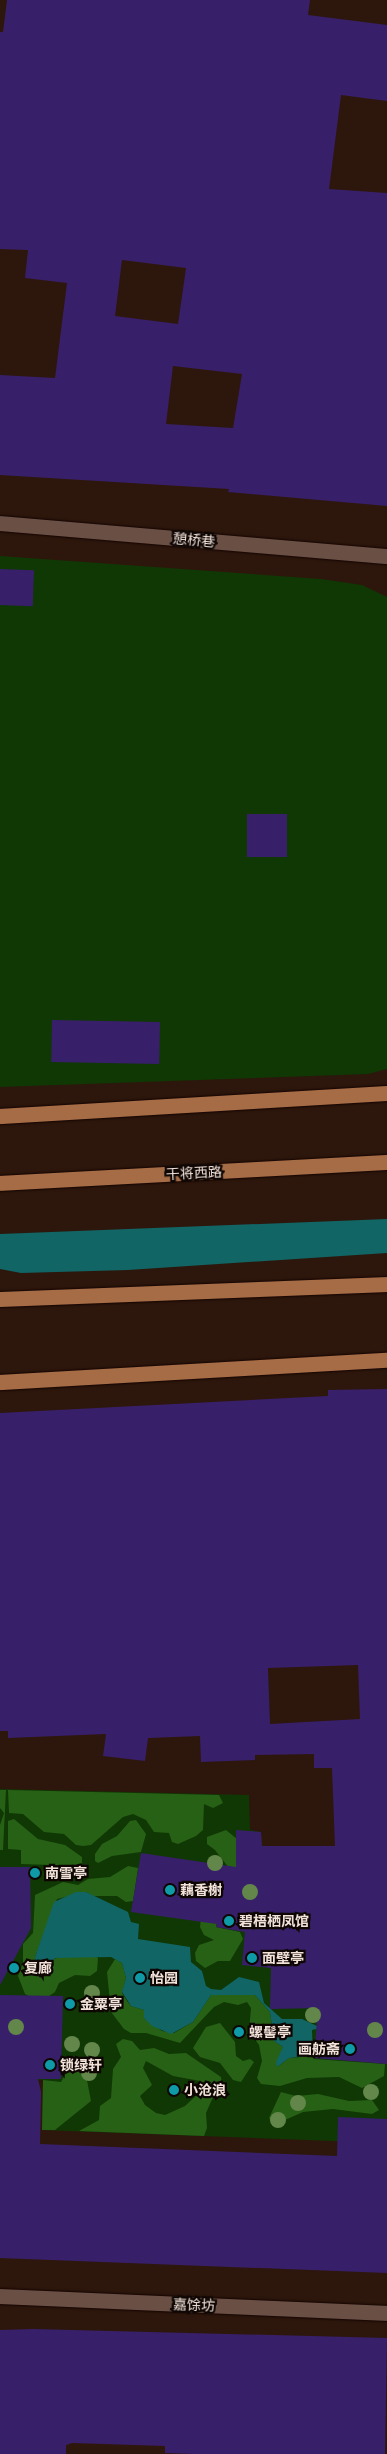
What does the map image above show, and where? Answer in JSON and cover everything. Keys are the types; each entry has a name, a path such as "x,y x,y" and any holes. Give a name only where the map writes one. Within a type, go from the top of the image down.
{"main road":[{"path":"0,1116 387,1093"},
{"name":"干将西路","path":"0,1183 387,1162"},
{"path":"0,1300 387,1284"},
{"path":"0,1382 387,1360"}],"street":[{"name":"憩桥巷","path":"0,523 387,556"},
{"name":"嘉馀坊","path":"0,2296 387,2313"}],"green space":[{"path":"0,556 321,579 362,585 387,597 387,1069 368,1074 0,1087"},
{"name":"怡园","path":"0,1789 249,1795 250,1830 261,1832 267,1917 387,1996 387,2143 42,2130 43,2080 0,2079"},
{"path":"0,1790 6,1790 3,1850 0,1850 0,1825 4,1813 0,1808"},
{"path":"8,1790 219,1795 223,1803 213,1808 204,1804 203,1830 196,1836 178,1844 172,1842 169,1833 154,1832 146,1820 133,1814 123,1817 91,1845 83,1846 76,1845 64,1834 44,1832 23,1814 9,1813"},
{"path":"14,1819 38,1839 65,1845 82,1857 82,1866 21,1864 21,1850 8,1849 8,1821"},
{"path":"136,1820 146,1834 141,1852 112,1856 98,1863 95,1861 95,1854 102,1844 117,1836 130,1821"},
{"path":"226,1830 237,1839 242,1869 229,1868 215,1850 207,1844 207,1837"},
{"path":"128,1866 138,1868 133,1901 126,1902 117,1896 93,1896 86,1892 57,1899 35,1957 37,1975 53,1959 62,1957 95,1956 98,1958 97,1971 90,1976 75,1975 59,1983 55,1992 49,1996 31,1997 25,1994 18,1976 23,1963 23,1944 33,1933 35,1895 63,1882 78,1885 88,1879 110,1877"},
{"path":"203,1898 219,1909 216,1927 240,1932 243,1939 230,1961 218,1961 205,1968 196,1961 195,1953 199,1945 214,1940 204,1935 200,1927"},
{"path":"115,1959 122,1963 126,1978 122,1993 127,2001 131,2006 144,2010 145,2019 162,2031 174,2033 193,2022 211,1995 255,1995 270,2012 274,2041 283,2047 277,2067 289,2058 314,2056 314,2059 385,2064 384,2076 362,2088 339,2077 307,2078 280,2086 261,2084 257,2078 262,2061 259,2045 249,2031 251,2008 247,2002 238,2005 224,2002 214,2007 180,2043 146,2033 131,2033 124,2029 111,2012 107,1972"},
{"path":"220,2023 235,2042 236,2056 243,2061 250,2059 254,2062 241,2082 233,2080 220,2063 200,2057 193,2048 206,2027"},
{"path":"123,2039 132,2041 140,2050 154,2048 169,2054 186,2053 221,2077 222,2084 217,2088 206,2113 207,2128 204,2136 79,2131 99,2120 100,2106 111,2098 113,2069 121,2057 116,2044","holes":["146,2061 173,2076 200,2081 200,2092 185,2106 165,2115 156,2113 145,2105 140,2096 152,2085 143,2068"]},
{"path":"78,2063 85,2070 91,2101 55,2130 42,2130 43,2080 61,2082 71,2064"},
{"path":"281,2092 296,2096 318,2094 349,2101 372,2100 379,2110 372,2114 333,2109 303,2112 274,2125 269,2118"}],"water":[{"path":"387,1219 387,1253 128,1270 21,1273 0,1269 0,1234"},
{"path":"76,1892 86,1892 128,1912 131,1922 139,1924 138,1939 190,1947 191,1962 202,1971 206,1986 211,1989 221,1990 239,1977 259,1982 264,2003 282,2019 302,2019 321,2028 312,2030 313,2055 289,2058 277,2067 276,2062 283,2047 274,2041 270,2012 255,1995 211,1995 193,2022 171,2034 152,2026 144,2018 144,2010 131,2006 122,1992 126,1978 122,1963 111,1957 55,1958 41,1975 37,1975 35,1957 54,1902"}],"building":[{"path":"7,0 310,0 308,15 387,25 387,101 341,95 329,189 387,193 387,506 228,492 229,489 0,475 0,375 55,378 67,283 25,278 28,250 0,249 0,32 3,32","holes":["122,260 186,268 178,324 115,316","173,366 242,374 233,428 166,424"]},
{"path":"0,569 34,570 33,606 0,605"},
{"path":"247,814 287,814 287,857 247,857"},
{"path":"52,1020 160,1022 159,1064 51,1062"},
{"path":"387,1389 387,2064 314,2058 318,2008 270,2009 271,1968 242,1965 245,1932 216,1927 217,1924 131,1912 141,1853 236,1867 236,1830 261,1832 262,1846 335,1846 332,1768 314,1768 314,1754 255,1755 255,1760 201,1762 200,1736 148,1738 145,1761 103,1756 106,1734 8,1738 8,1731 0,1731 0,1413 328,1396 328,1390","holes":["358,1665 360,1719 270,1724 268,1668"]},
{"path":"0,1867 30,1867 31,1928 0,1985"},
{"path":"0,1995 63,1996 61,2079 38,2079 41,2092 40,2144 337,2156 338,2117 387,2119 387,2273 0,2258"},
{"path":"33,2329 387,2338 385,2454 165,2453 165,2446 72,2443 66,2445 66,2454 0,2454 0,2330"}],"place":[{"name":"南雪亭","path":"35,1873"},
{"name":"藕香榭","path":"170,1890"},
{"name":"碧梧栖凤馆","path":"229,1921"},
{"name":"面壁亭","path":"252,1958"},
{"name":"复廊","path":"14,1968"},
{"name":"怡园","path":"140,1978"},
{"name":"金粟亭","path":"70,2004"},
{"name":"螺髻亭","path":"239,2032"},
{"name":"画舫斋","path":"350,2049"},
{"name":"锁绿轩","path":"50,2065"},
{"name":"小沧浪","path":"174,2090"}]}
